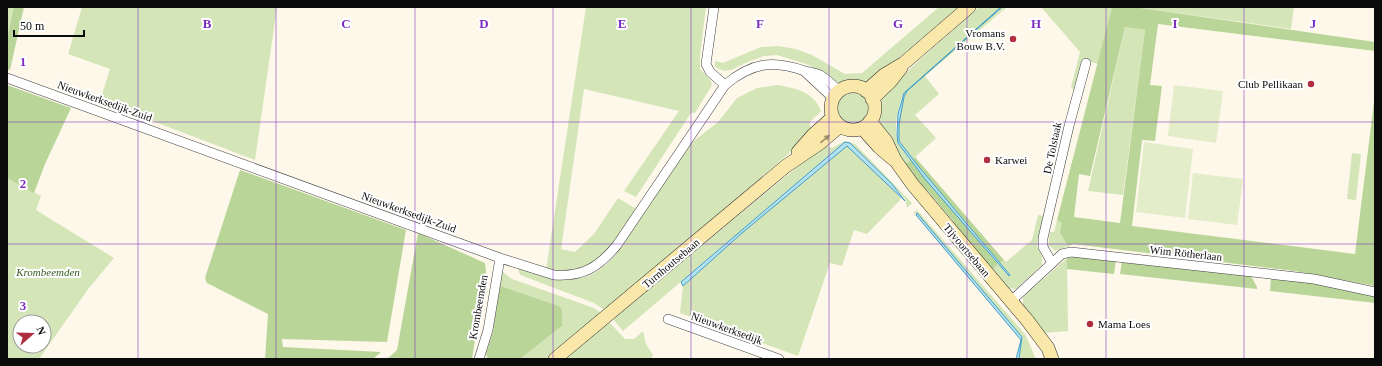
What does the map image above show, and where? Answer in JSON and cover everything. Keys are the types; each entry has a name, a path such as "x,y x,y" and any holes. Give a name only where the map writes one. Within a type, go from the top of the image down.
{"main road":[{"path":"869,95 890,82 904,63 969,7"},
{"path":"853,86 869,95 874,108 866,124 848,130 837,122 831,108 836,95 853,86"},
{"name":"Turnhoutsebaan","path":"555,359 786,166 820,143 837,122"},
{"name":"Tijvoortsebaan","path":"866,124 879,147 895,160 913,185 1011,301 1048,348 1052,359"},
{"name":"Tijvoortsebaan","path":"1041,339 1046,359"}],"street":[{"path":"714,7 706,64 710,72 725,85 734,77 755,66 779,64 820,75 836,95"},
{"name":"De Tolstaak","path":"1052,263 1043,247 1043,238 1069,126 1086,63"},
{"name":"Nieuwkerksedijk-Zuid","path":"7,78 500,258 554,275 563,276 573,275 599,265 618,245 725,85"},
{"name":"Wim Rötherlaan","path":"1011,301 1062,254 1071,252 1314,279 1375,292"},
{"name":"Krombeemden","path":"479,359 488,330 500,258"},
{"name":"Nieuwkerksedijk","path":"668,319 779,359"}],"green space":[{"path":"7,7 23,7 7,64"},
{"path":"14,7 24,7 10,70 7,69 7,40"},
{"path":"82,7 277,7 255,160 100,101 110,69 68,54"},
{"path":"586,7 706,7 700,56 700,69 711,81 712,85 695,113 691,113 636,197 624,191 679,111 584,89 561,249 575,252 594,234 618,198 636,209 610,247 591,263 579,268 546,270"},
{"path":"939,7 959,7 866,84 839,83 809,65 777,55 764,56 731,70 724,71 715,67 715,61 723,63 761,47 778,46 796,49 812,55 845,74 862,73"},
{"path":"979,7 1001,7 977,29 1002,7 1007,7 925,76 939,94 915,115 936,138 913,159 899,141 898,123 901,108 907,91 939,62 904,93 898,110 896,130 899,144 911,160 904,165 877,121 880,99 914,65"},
{"path":"1041,7 1112,7 1098,64 1083,60 1075,92 1071,87 1080,52"},
{"path":"1112,7 1134,7 1375,42 1375,51 1158,24 1150,85 1162,86 1155,141 1142,140 1132,226 1355,254 1375,94 1375,286 1295,271 1073,244 1069,246 1060,232 1062,223 1057,220","holes":["1125,27 1145,30 1120,223 1074,217 1079,174 1090,176"]},
{"path":"1134,7 1294,7 1291,29"},
{"path":"1125,27 1145,30 1123,195 1088,191"},
{"path":"7,85 71,108 45,164 34,193 7,178"},
{"path":"777,85 804,92 814,99 821,111 810,122 810,126 813,130 786,156 606,311 594,303 520,275 517,266 558,278 582,278 594,273 605,265 617,253 690,144 718,122 737,98 757,88"},
{"path":"1174,85 1223,91 1216,143 1168,136"},
{"path":"853,93 863,98 868,108 863,118 853,123 843,118 838,108 843,98"},
{"path":"845,141 855,144 912,203 907,208 905,199 892,184 850,143 845,142 623,331 613,319 825,144 832,148"},
{"path":"1144,142 1193,149 1185,218 1136,212"},
{"path":"847,146 888,183 901,199 867,234 854,230 842,266 830,263 798,356 680,313 683,286 742,233"},
{"path":"1352,153 1361,154 1356,200 1347,199"},
{"path":"915,157 1004,260 1000,263 919,167 913,159"},
{"path":"911,160 998,264 992,270 952,224 954,222 927,190 925,192 904,165"},
{"path":"240,170 406,230 387,342 282,339 283,347 381,352 373,359 265,359 268,314 207,283 205,278"},
{"path":"1193,173 1243,179 1237,225 1188,219"},
{"name":"Krombeemden","path":"7,178 41,196 36,210 114,258 89,288 52,341 52,314 12,314 12,354 43,354 39,359 7,359"},
{"path":"917,210 1025,334 1036,359 1019,359 1022,337 917,214 913,213"},
{"path":"1038,215 1044,216 1037,246 1042,257 1042,265 1016,289 1006,288 992,270 998,264 1009,276 1010,275 1000,263 1004,260 1006,262 1032,240"},
{"path":"1057,220 1062,222 1066,243 1069,246 1055,251 1050,246 1048,247 1050,232 1054,232"},
{"path":"418,233 485,263 486,271 472,359 387,359 397,350"},
{"path":"1080,256 1116,261 1114,274 1067,269 1067,258"},
{"path":"1067,258 1068,331 1043,333 1023,307 1023,297"},
{"path":"1122,261 1251,276 1257,289 1120,274"},
{"path":"500,270 512,279 594,308 603,314 547,359 520,359 562,326 562,309 559,306 498,285"},
{"path":"1271,278 1315,283 1375,296 1375,303 1270,291"},
{"path":"498,285 559,306 562,309 562,326 520,359 488,359 486,354 493,332"},
{"path":"609,322 625,339 634,339 643,331 646,344 653,355 651,359 563,359"}],"water":[{"path":"1001,7 907,91 904,97 899,124 899,141 1010,275 1009,276 925,179 898,143 897,135 898,114 904,93"},
{"path":"845,142 850,143 892,184 905,201 847,146 742,233 683,286 681,282"},
{"path":"917,213 1022,337 1019,359 1016,359 1021,340 916,215"}],"place":[{"name":"Vromans Bouw B.V.","path":"1013,39"},
{"name":"Club Pellikaan","path":"1311,84"},
{"name":"Karwei","path":"987,160"},
{"name":"Mama Loes","path":"1090,324"}]}
